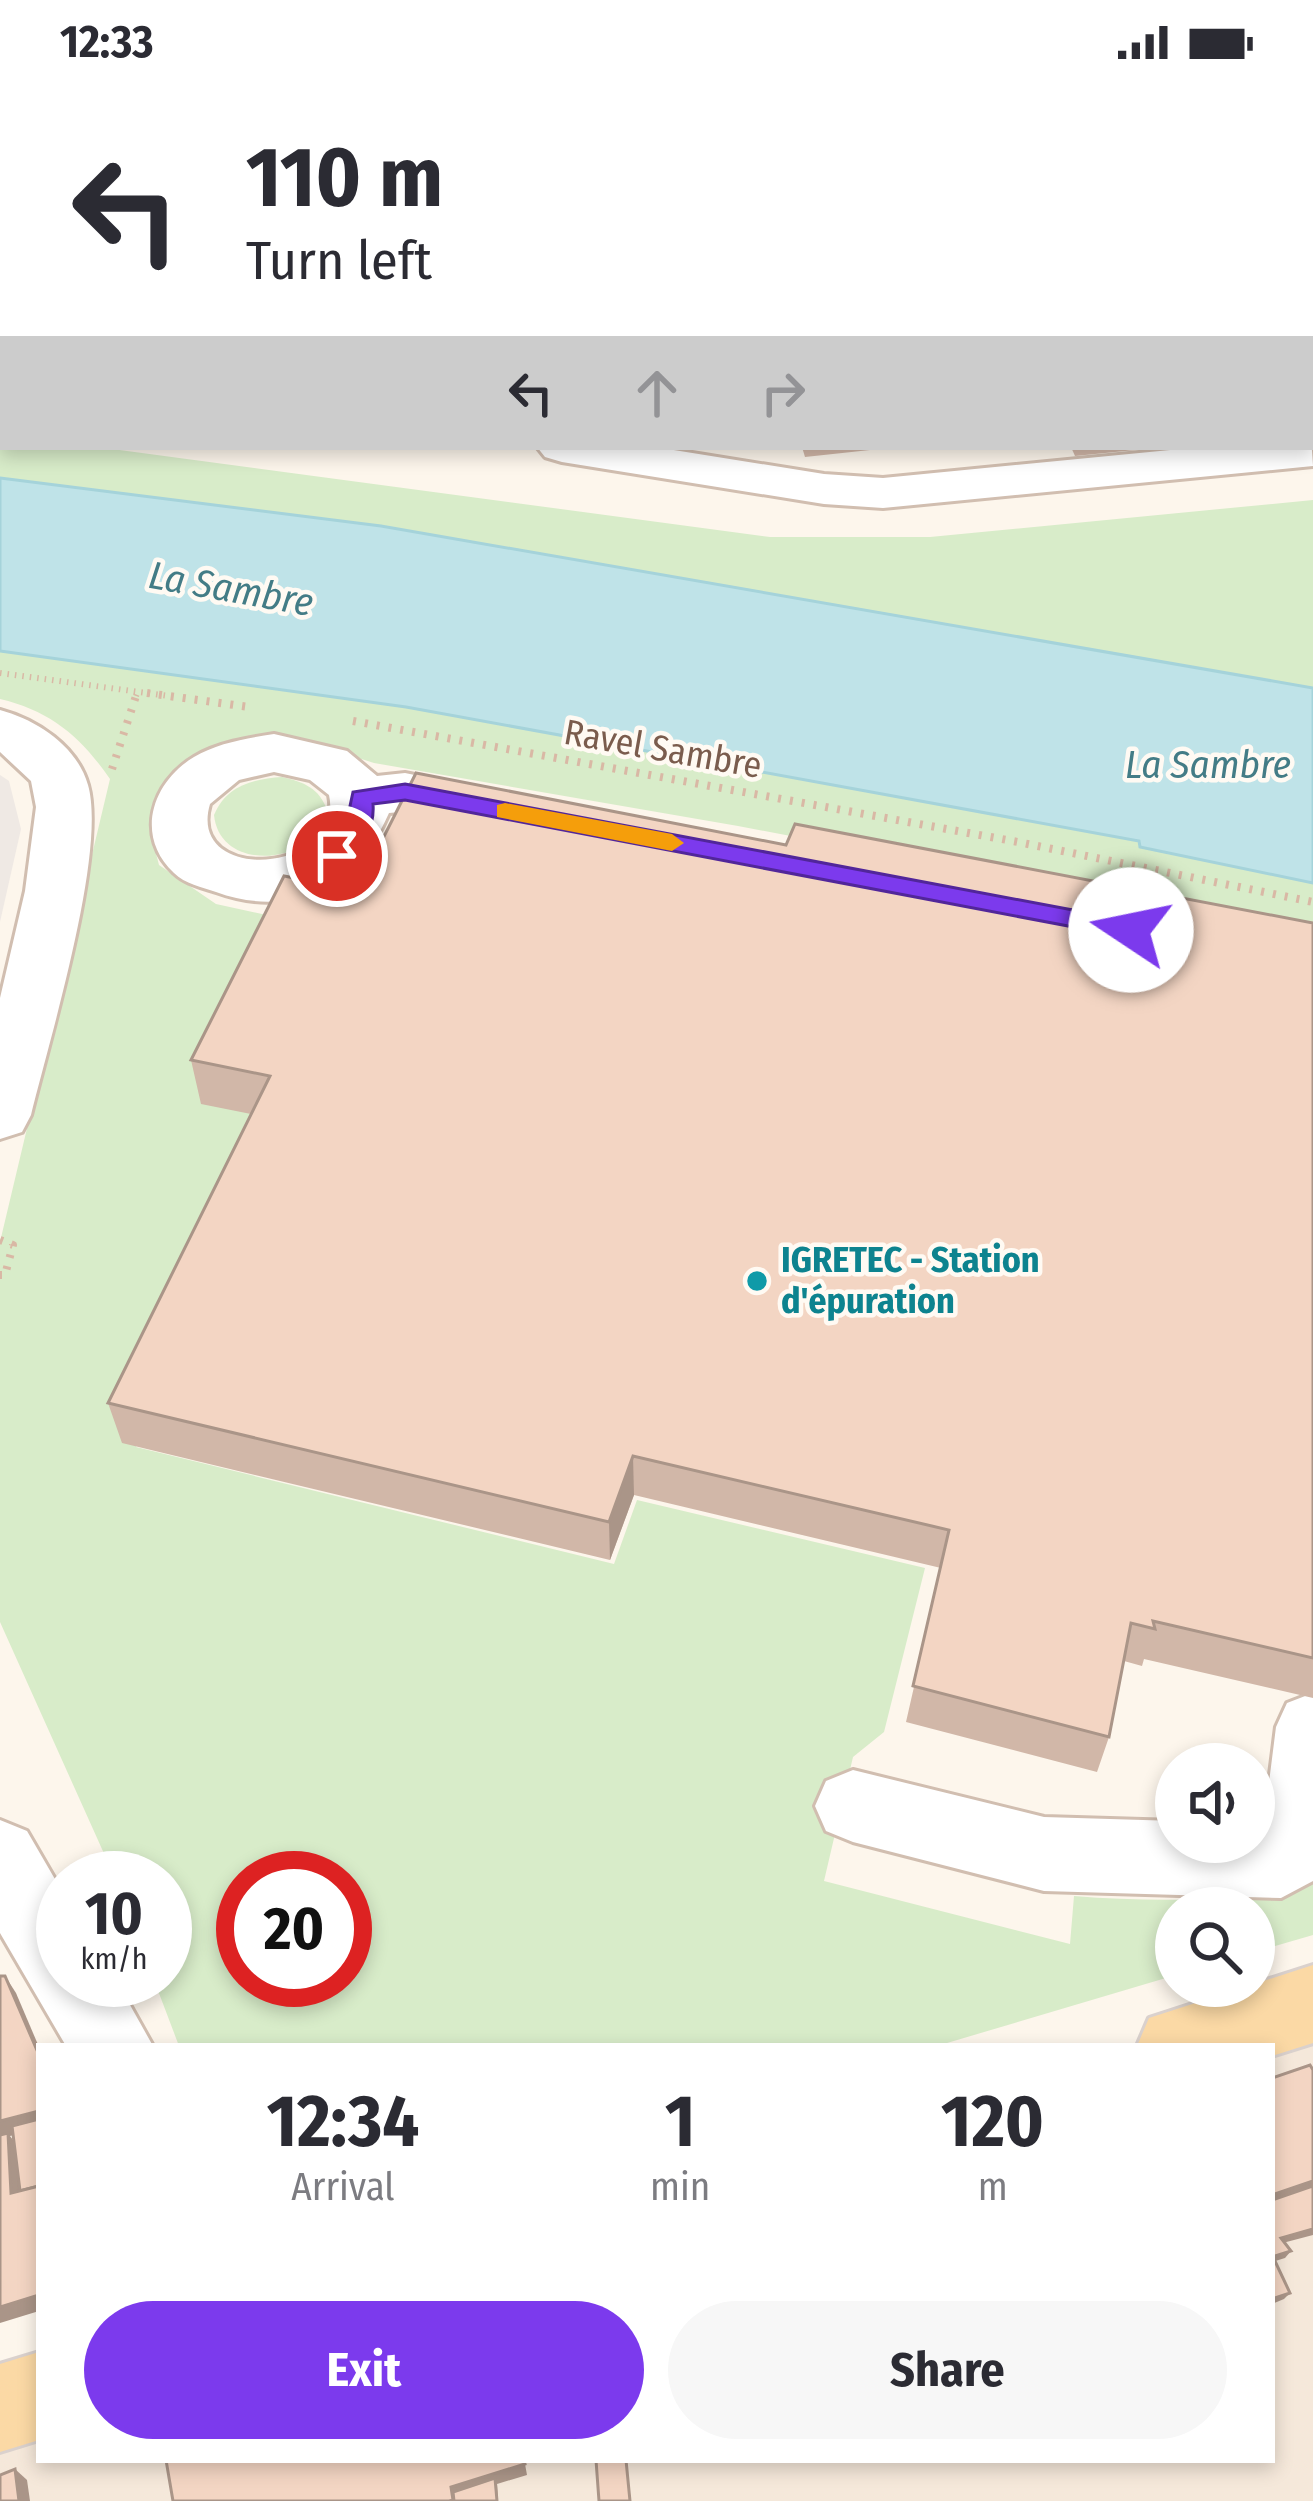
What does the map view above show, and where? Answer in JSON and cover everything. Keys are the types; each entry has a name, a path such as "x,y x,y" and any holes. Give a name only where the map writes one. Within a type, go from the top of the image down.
{"main road":[{"path":"1188,2043 1313,2004"},
{"path":"0,2408 36,2397"}],"street":[{"path":"581,450 824,489 884,493 1313,451"},
{"path":"0,728 41,754 62,785 65,834 0,1115"},
{"path":"361,797 405,792 545,818"},
{"path":"853,1806 1044,1854 1281,1861 1301,1834 1313,1726"},
{"path":"0,1857 36,1921"},
{"path":"87,2007 110,2043"}],"path":[{"path":"0,673 256,708"},
{"name":"Ravel Sambre","path":"351,721 1018,842 1313,902"},
{"path":"0,1240 13,1245 4,1275 0,1275"}],"shaded area":[{"path":"0,775 9,781 21,829 0,922"},
{"path":"1313,2039 1313,2501 0,2501 0,2444 36,2433 36,2463 1275,2463 1275,2050"}],"green space":[{"path":"0,450 119,450 770,537 930,537 1313,500 1313,688 381,526 0,478"},
{"path":"0,651 406,707 1140,842 1141,848 1313,883 1313,936 738,826 374,763 302,740 275,741 158,803 151,834 159,865 216,904 308,924 293,1122 136,1447 614,1564 637,1500 925,1568 884,1732 853,1757 824,1881 1070,1944 1074,1896 1155,1899 1155,1981 947,2043 178,2043 164,2007 192,2007 192,1851 103,1851 0,1622 0,1242 110,779 88,750 35,711 0,699"},
{"path":"282,777 320,796 327,810 320,828 307,842 270,856 233,848 220,835 214,815 219,805 241,786"},
{"path":"1313,1867 1313,1935 1275,1946 1275,1892 1298,1889"}],"water":[{"name":"La Sambre","path":"0,478 381,526 1313,688 1313,883 1140,847 1139,841 406,707 0,651"}],"building":[{"name":"IGRETEC - Station d'épuration","path":"416,773 786,845 795,824 1313,923 1313,1658 1153,1621 1155,1629 1131,1623 1109,1737 913,1686 949,1530 633,1456 609,1522 108,1403 270,1076 191,1060 284,876 336,886 345,869 366,872"},
{"path":"0,1976 5,1976 36,2048 36,2112 0,2121"},
{"path":"1310,2065 1313,2070 1313,2181 1275,2194 1275,2077"},
{"path":"36,2120 36,2187 20,2191 12,2126"},
{"path":"8,2133 11,2193 36,2187 36,2296 0,2307 0,2135"},
{"path":"1313,2186 1313,2229 1281,2238 1291,2251 1275,2256 1275,2199"},
{"path":"1275,2261 1290,2293 1275,2298"},
{"path":"167,2463 525,2464 451,2487 453,2500 449,2501 173,2501"},
{"path":"596,2463 626,2463 630,2501 599,2501"},
{"path":"15,2469 19,2501 0,2501 0,2475"},
{"path":"495,2478 497,2501 454,2501 453,2492"}],"slow traffic":[{"path":"505,811 672,843"}],"place":[{"name":"IGRETEC - Station d'épuration","path":"757,1281"}],"route":[{"path":"337,856 354,838 362,818 361,797 405,792 1131,930"}]}
